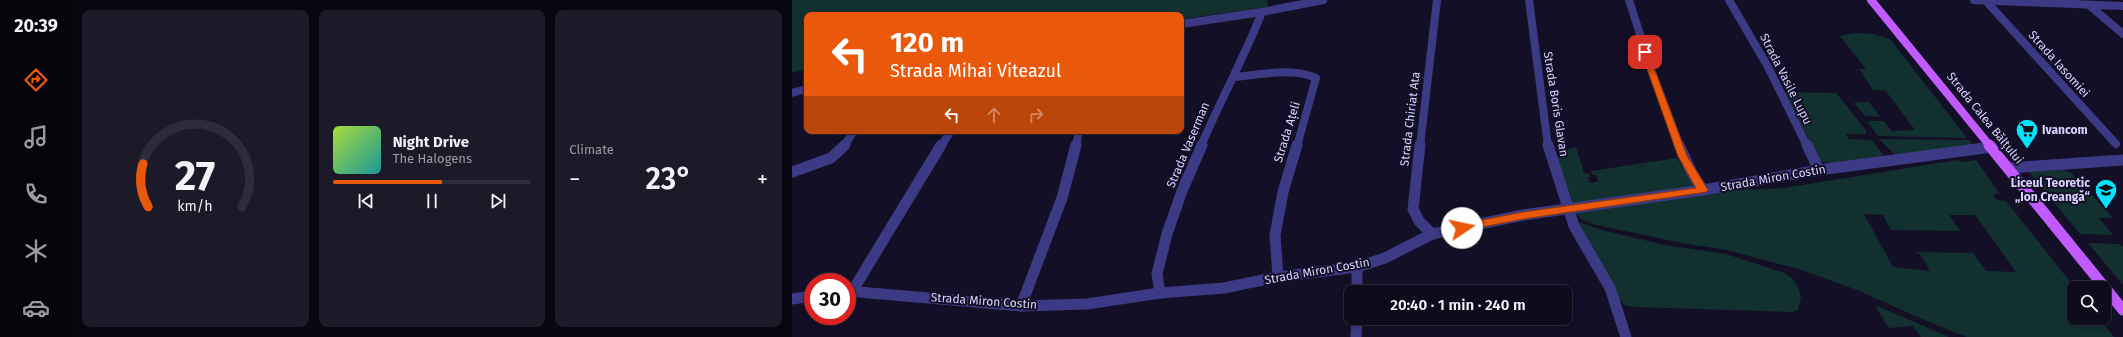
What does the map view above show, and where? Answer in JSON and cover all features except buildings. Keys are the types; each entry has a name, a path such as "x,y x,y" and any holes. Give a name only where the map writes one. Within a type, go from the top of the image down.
{"main road":[{"name":"Strada Calea Bălțului","path":"1871,0 2123,310"}],"street":[{"path":"1184,24 1262,12 1282,4 1324,0"},
{"name":"Strada Chiriat Ata","path":"1432,234 1419,221 1413,209 1437,0"},
{"name":"Strada Boris Glavan","path":"1529,0 1548,145 1579,238 1607,283 1623,324 1626,337"},
{"path":"1629,0 1648,66 1682,156 1691,174 1703,190"},
{"name":"Strada Vasile Lupu","path":"1730,0 1768,67 1819,170"},
{"path":"1974,0 2123,6"},
{"name":"Strada Iasomiei","path":"1986,1 2116,144"},
{"path":"2089,5 2123,34"},
{"name":"Strada Vaserman","path":"1160,293 1157,274 1167,234 1182,191 1222,97 1234,77 1262,12"},
{"name":"Strada Ațeli","path":"1234,77 1294,73 1313,76 1316,78 1283,192 1275,235 1278,277"},
{"path":"792,93 804,91"},
{"path":"792,172 820,164 835,156 842,150 852,134"},
{"path":"856,281 949,134"},
{"path":"1021,306 1033,269 1051,228 1068,181 1078,134"},
{"name":"Strada Miron Costin","path":"856,292 1021,306 1087,304 1160,293 1224,288 1278,277 1357,266 1385,258 1432,234 1523,216 1703,190 1819,170 1992,148"},
{"path":"2009,168 2123,160"},
{"path":"1357,266 1357,285"},
{"path":"792,299 804,297"},
{"path":"1356,337 1357,325"}],"green space":[{"path":"792,0 1267,0 1268,7 1184,19 1184,12 804,12 804,70 792,72"},
{"path":"1853,33 1873,34 1890,39 1967,138 1878,136 1868,123 1869,121 1883,121 1892,131 1915,130 1886,91 1873,90 1859,69 1866,69 1840,36"},
{"path":"1784,92 1836,93 1866,130 1866,134 1846,134 1849,139 1872,140 1885,158 1831,164 1820,161"},
{"path":"1869,102 1880,117 1865,116 1854,103"},
{"path":"1879,139 1969,140 1973,146 1895,155"},
{"path":"1576,147 1584,173 1588,173 1591,177 1587,177 1591,183 1598,181 1596,175 1593,175 1591,171 1677,158 1695,183 1694,187 1576,205 1569,201 1557,157 1562,151"},
{"path":"1957,160 1962,162 1976,160 1999,193 1993,195 1997,200 2006,201 2069,281 2067,281 2067,325 2105,325 2114,337 1967,337 1857,290 1802,270 1727,250 1682,243 1592,224 1581,219 1576,213 1734,190 1784,188","holes":["1864,214 1883,215 1891,230 1960,231 1949,215 1975,215 2016,272 1986,271 1973,253 1915,252 1920,254 1930,271 1893,267"]},
{"path":"2062,170 2072,173 2113,218 2099,218 2113,235 2080,234 2029,172"},
{"path":"1577,223 1665,245 1726,254 1785,273 1793,279 1799,290 1801,297 1798,310 1793,312 1634,307 1625,305 1618,298"},
{"path":"2088,243 2120,244 2123,247 2123,285"},
{"path":"1875,306 1949,337 1921,337 1913,326 1889,328"}],"place":[{"name":"Ivancom","path":"2027,150"},
{"name":"Liceul Teoretic „Ion Creangă“","path":"2106,210"}],"route":[{"path":"1462,228 1523,216 1703,190 1691,174 1682,156 1648,66 1645,52"}]}
